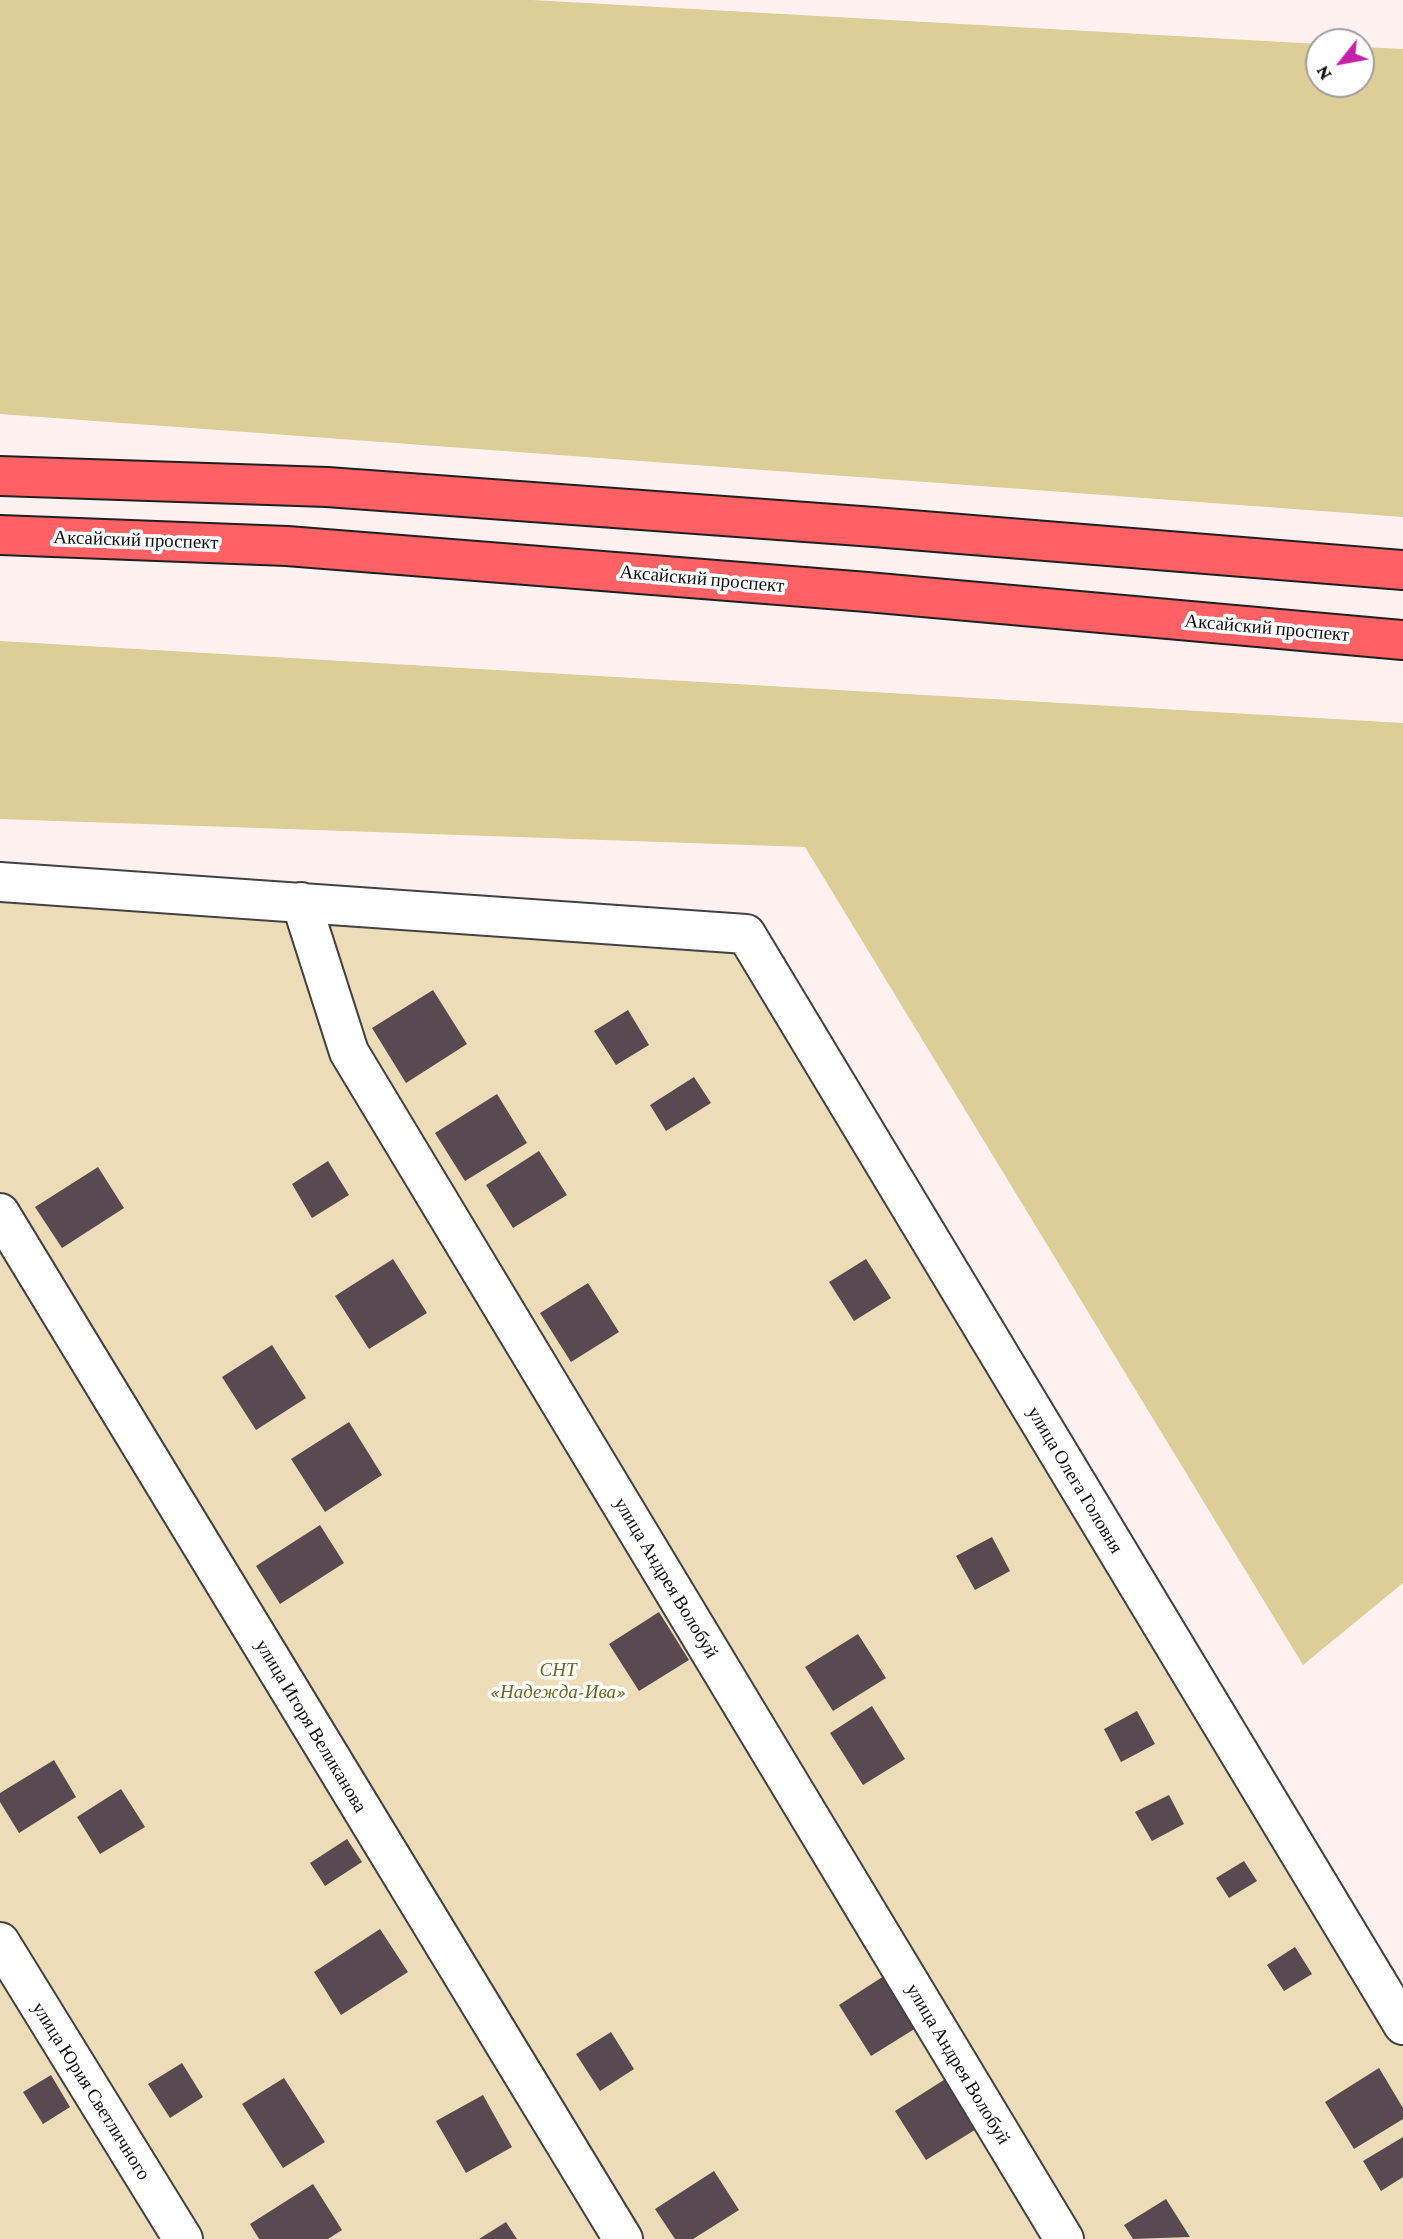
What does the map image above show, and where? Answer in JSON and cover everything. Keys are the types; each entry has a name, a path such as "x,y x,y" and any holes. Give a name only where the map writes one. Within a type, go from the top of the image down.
{"main road":[{"path":"0,476 341,488 888,528 1403,570"},
{"name":"Аксайский проспект","path":"0,535 287,546 867,592 1403,640"}],"street":[{"path":"0,882 301,902"},
{"name":"улица Олега Головня","path":"301,902 746,934 1403,2025"},
{"name":"улица Андрея Волобуй","path":"301,902 349,1052 1064,2239"},
{"name":"улица Игоря Великанова","path":"0,1213 623,2239"},
{"name":"улица Юрия Светличного","path":"0,1942 183,2239"}],"green space":[{"name":"СНТ «Надежда-Ива»","path":"0,870 755,918 1403,2014 1403,2239 0,2239"}],"shaded area":[{"path":"0,0 532,0 1305,43 1305,98 1375,98 1375,48 1403,49 1403,517 0,414"},
{"path":"0,641 1403,723 1403,1583 1303,1665 805,847 0,819"}],"building":[{"path":"433,990 467,1044 406,1083 372,1028"},
{"path":"628,1010 649,1045 616,1065 594,1031"},
{"path":"694,1077 711,1103 666,1131 650,1105"},
{"path":"497,1094 527,1143 465,1181 435,1133"},
{"path":"539,1151 567,1195 513,1228 486,1185"},
{"path":"328,1161 349,1195 312,1218 292,1184"},
{"path":"98,1167 124,1208 62,1248 35,1207"},
{"path":"393,1259 427,1313 369,1349 335,1296"},
{"path":"866,1259 891,1298 854,1321 829,1282"},
{"path":"588,1283 619,1332 571,1362 540,1313"},
{"path":"272,1345 306,1398 256,1430 222,1377"},
{"path":"349,1422 382,1475 325,1512 291,1459"},
{"path":"320,1525 344,1563 280,1604 256,1566"},
{"path":"992,1537 1010,1571 975,1590 956,1556"},
{"path":"659,1612 689,1660 639,1691 609,1644"},
{"path":"858,1634 886,1678 833,1711 805,1667"},
{"path":"872,1706 905,1759 863,1785 830,1733"},
{"path":"1137,1711 1155,1744 1121,1762 1104,1729"},
{"path":"54,1760 76,1797 19,1833 0,1802 0,1793"},
{"path":"121,1789 145,1827 100,1854 77,1817"},
{"path":"1169,1795 1184,1824 1152,1841 1135,1812"},
{"path":"347,1839 362,1862 325,1886 310,1863"},
{"path":"1244,1861 1257,1881 1229,1898 1216,1878"},
{"path":"380,1929 408,1972 341,2015 314,1972"},
{"path":"1295,1947 1312,1974 1284,1991 1267,1965"},
{"path":"884,1976 916,2028 871,2056 839,2005"},
{"path":"611,2032 634,2069 600,2091 576,2054"},
{"path":"182,2063 203,2097 170,2118 148,2084"},
{"path":"1379,2068 1403,2108 1403,2119 1354,2149 1325,2102"},
{"path":"51,2075 70,2107 43,2124 23,2092"},
{"path":"284,2078 325,2142 283,2168 242,2104"},
{"path":"947,2078 978,2128 926,2160 895,2111"},
{"path":"483,2095 512,2147 466,2173 436,2121"},
{"path":"1403,2137 1403,2177 1381,2191 1363,2161"},
{"path":"714,2171 739,2210 693,2239 675,2239 655,2209"},
{"path":"313,2184 342,2230 328,2239 259,2239 250,2224"},
{"path":"1166,2199 1190,2237 1133,2239 1124,2225"},
{"path":"506,2222 517,2239 479,2239"}]}
